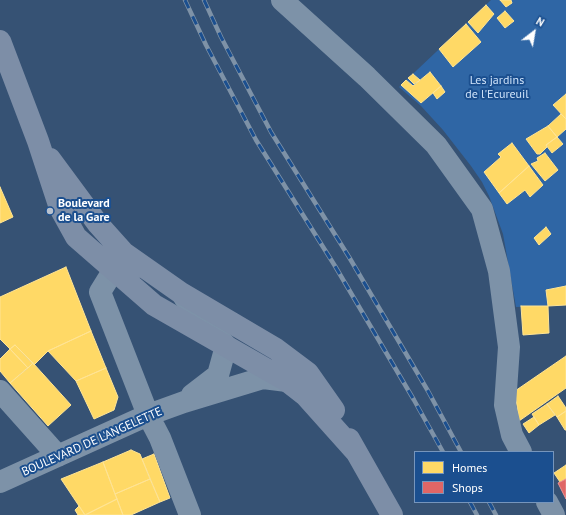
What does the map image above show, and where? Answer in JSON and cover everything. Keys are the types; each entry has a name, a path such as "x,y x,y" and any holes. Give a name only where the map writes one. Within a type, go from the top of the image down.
{"main road":[{"path":"0,41 38,142 60,208 76,237 154,305 226,346"},
{"path":"38,142 98,224 124,253 181,293"},
{"name":"BOULEVARD DE L'ANGELETTE","path":"181,293 276,349 308,373 336,413 356,452 392,515"},
{"name":"BOULEVARD DE L'ANGELETTE","path":"226,346 286,381 305,395 356,452"}],"street":[{"path":"282,0 367,77 436,145 482,209 499,271 509,347 505,405 512,435 520,451"},
{"path":"147,270 113,270 100,292 148,416 160,438 190,515"},
{"path":"181,293 226,346"},
{"name":"BOULEVARD DE L'ANGELETTE","path":"184,402 218,375 226,346"},
{"name":"BOULEVARD DE L'ANGELETTE","path":"0,482 148,416 184,402 263,378 286,381"},
{"path":"0,391 58,456"},
{"path":"548,503 554,515"}],"green space":[{"name":"Les jardins de l'Ecureuil","path":"491,0 566,0 566,305 516,307 503,234 489,196 482,182 443,130 421,106 399,87"}],"building: Homes":[{"path":"500,0 511,0 512,3 506,7"},
{"path":"486,5 494,14 478,33 468,22"},
{"path":"505,11 514,21 505,28 497,18"},
{"path":"466,24 481,42 453,67 439,49"},
{"path":"430,72 441,86 421,103 401,85 406,80 413,86"},
{"path":"413,74 420,80 414,84 408,78"},
{"path":"441,86 445,92 437,99 433,93"},
{"path":"566,94 566,119 553,105"},
{"path":"561,114 566,119 566,129 557,137 548,126"},
{"path":"548,126 557,137 546,145 547,147 540,154 537,154 526,139"},
{"path":"557,137 563,144 552,153 546,145"},
{"path":"512,143 529,166 499,193 484,172 501,157 498,154"},
{"path":"545,153 558,170 545,181 531,164 538,161 537,158"},
{"path":"529,166 543,185 530,197 525,190 507,204 499,193"},
{"path":"0,187 13,217 0,223"},
{"path":"546,227 551,234 539,245 534,238"},
{"path":"66,267 91,331 48,351 34,365 15,345 10,349 0,339 0,297"},
{"path":"566,286 566,305 548,306 546,290"},
{"path":"521,306 548,306 549,333 523,335"},
{"path":"91,331 106,368 76,381 48,351"},
{"path":"15,345 33,363 28,368 10,349"},
{"path":"10,349 28,368 10,383 0,371 0,359"},
{"path":"566,356 566,388 519,421 515,391"},
{"path":"33,363 71,405 48,426 10,383"},
{"path":"106,368 118,397 114,410 94,419 76,381"},
{"path":"558,396 566,408 566,411 557,417 547,404"},
{"path":"547,404 555,415 539,425 532,414"},
{"path":"566,411 566,430 565,430 557,417"},
{"path":"534,417 539,425 529,433 523,424"},
{"path":"131,450 140,454 150,479 115,494 103,462"},
{"path":"154,454 170,498 160,502 142,459"},
{"path":"103,462 117,499 85,515 61,479"},
{"path":"566,465 566,479 560,482 554,473"},
{"path":"150,479 160,502 131,515 123,515 115,494"},
{"path":"117,499 123,515 85,515"},
{"path":"79,506 85,515 78,515 75,510"}],"building: Shops":[{"path":"566,479 566,499 558,483"}],"railway":[{"path":"185,0 206,45 256,140 335,266 442,451"},
{"path":"204,0 221,37 271,132 349,257 428,391 460,451"},
{"path":"471,503 477,515"},
{"path":"490,503 496,515"}],"place":[{"name":"Boulevard de la Gare","path":"50,211"}]}
